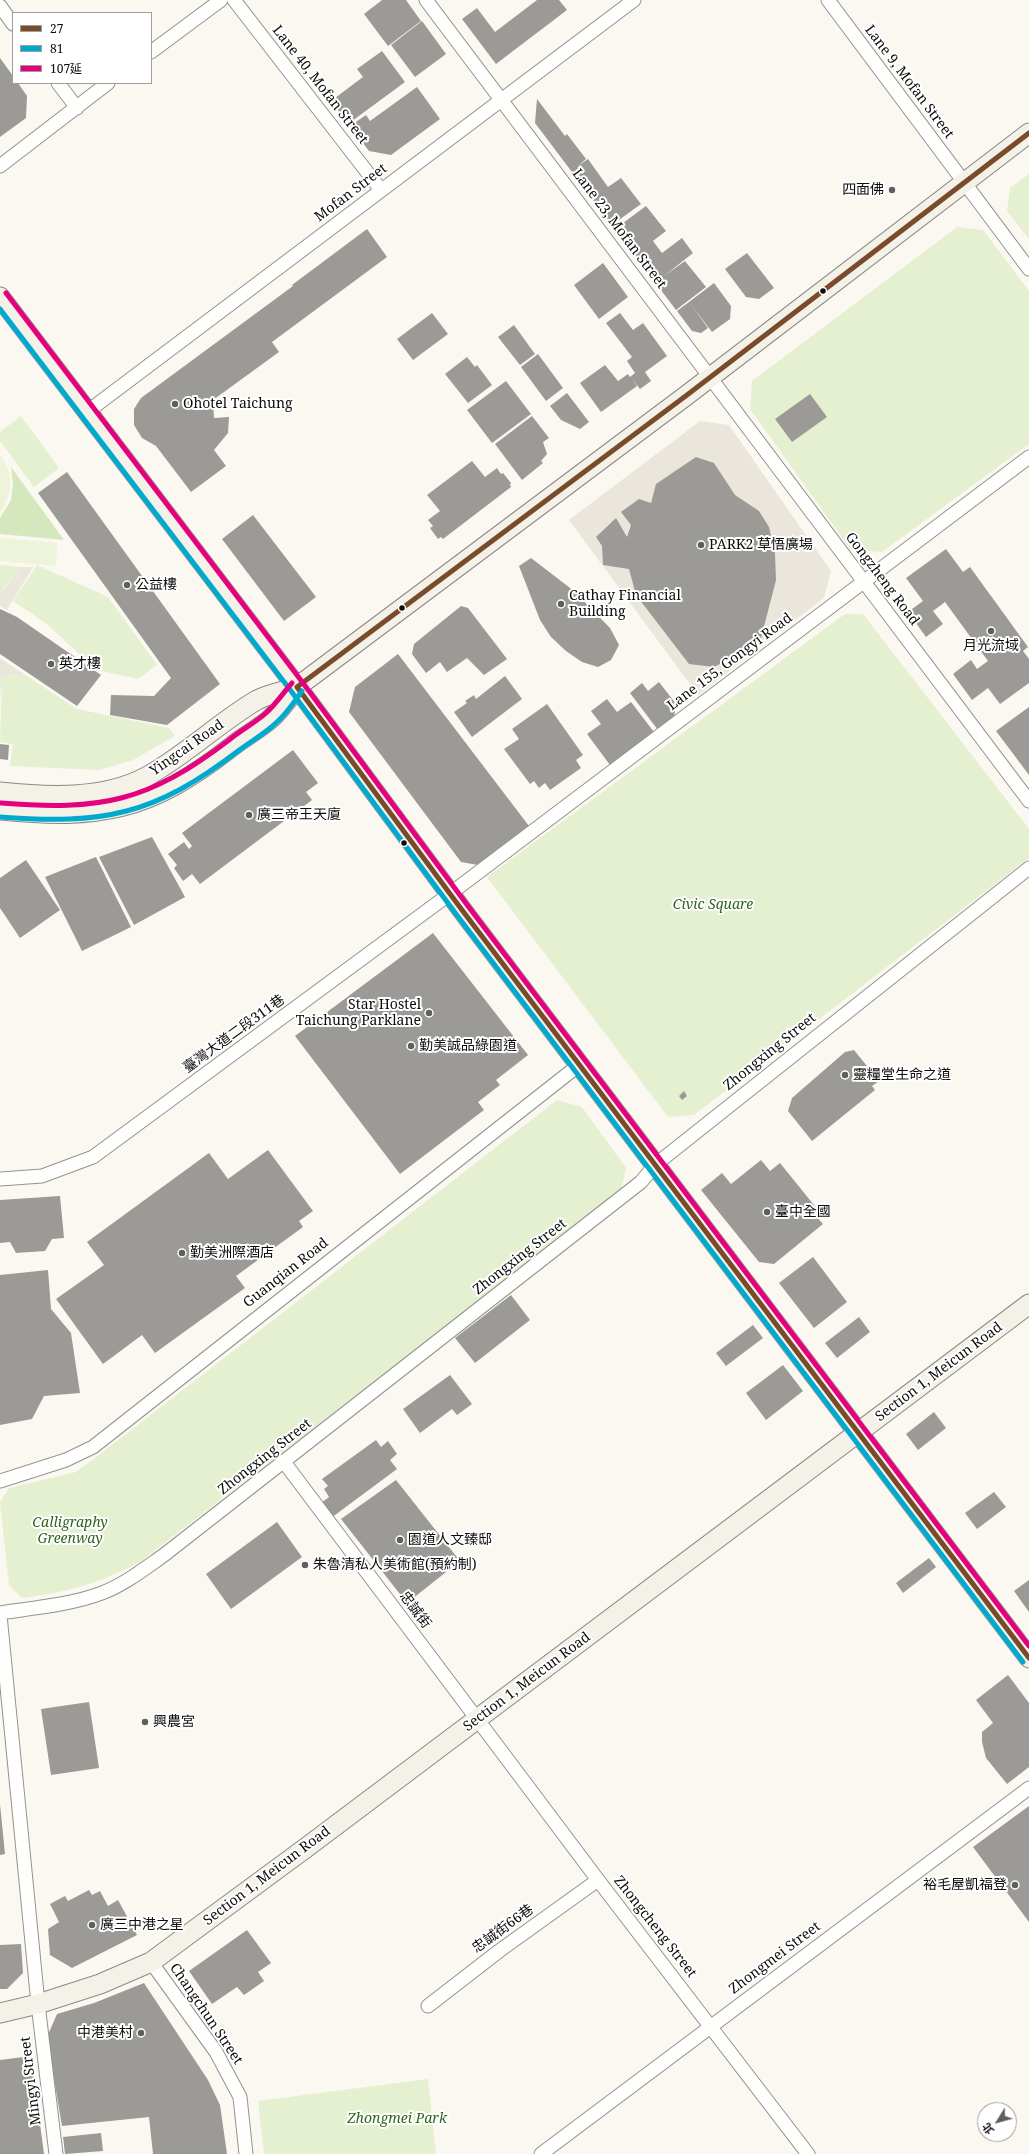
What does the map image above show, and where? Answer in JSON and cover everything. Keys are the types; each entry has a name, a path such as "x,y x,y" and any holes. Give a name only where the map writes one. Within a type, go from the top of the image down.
{"main road":[{"name":"Yingcai Road","path":"0,810 55,815 89,813 118,808 158,795 197,773 270,719 297,687 710,377 1029,133"},
{"path":"0,297 297,687 654,1165 1029,1658"},
{"name":"Yingcai Road","path":"0,792 50,797 114,789 145,778 258,700 297,687"},
{"name":"Section 1, Meicun Road","path":"0,2013 38,2004 100,1984 151,1962 478,1719 1029,1304"}],"street":[{"path":"152,51 221,0"},
{"name":"Lane 40, Mofan Street","path":"234,0 381,190"},
{"name":"Lane 23, Mofan Street","path":"426,0 710,377"},
{"name":"Mofan Street","path":"87,412 634,0"},
{"name":"Lane 9, Mofan Street","path":"828,0 1029,269"},
{"path":"0,6 12,23"},
{"path":"59,84 76,108"},
{"path":"0,166 107,84"},
{"name":"Gongzheng Road","path":"710,377 1029,801"},
{"name":"Lane 155, Gongyi Road","path":"451,893 1029,456"},
{"name":"Zhongxing Street","path":"0,1614 62,1603 101,1594 122,1584 164,1555 641,1182 654,1165 1029,868"},
{"name":"臺灣大道二段311巷","path":"0,1179 42,1176 93,1157 451,893"},
{"name":"Guanqian Road","path":"0,1481 66,1460 93,1447 579,1065"},
{"name":"忠誠街","path":"284,1462 478,1719"},
{"name":"Mingyi Street","path":"0,1614 38,2004 56,2154"},
{"name":"Zhongcheng Street","path":"478,1719 598,1880 808,2154"},
{"name":"Zhongmei Street","path":"541,2154 1029,1788"},
{"name":"忠誠街66巷","path":"428,2006 498,1951 598,1880"},
{"name":"Changchun Street","path":"151,1962 216,2052 240,2097 246,2154"}],"green space":[{"path":"1029,174 1029,239 1007,211 1010,188"},
{"path":"957,227 983,230 1029,291 1029,444 882,552 851,550 750,409 752,381"},
{"path":"21,416 59,468 34,487 0,441 0,432"},
{"path":"0,455 8,469 10,484 7,498 0,513"},
{"path":"11,467 64,540 0,534 0,518 11,500 13,485"},
{"path":"0,538 57,543 56,566 0,561"},
{"path":"0,565 20,567 3,590 0,588"},
{"path":"37,565 108,597 157,665 138,679 102,671 79,654 47,624 13,601"},
{"name":"Civic Square","path":"845,614 863,614 1029,829 1029,858 694,1115 668,1117 487,877"},
{"path":"24,674 77,709 169,728 175,736 133,760 99,770 10,766 13,744 0,742 2,676"},
{"name":"Calligraphy Greenway","path":"557,1100 582,1107 626,1168 621,1191 140,1562 110,1576 82,1586 54,1593 22,1598 9,1585 0,1502 9,1488 76,1472"},
{"name":"Zhongmei Park","path":"428,2079 436,2154 264,2154 258,2101"}],"shaded area":[{"name":"PARK2 草悟廣場","path":"700,421 729,425 831,571 824,598 698,695 569,520"},
{"path":"20,567 33,567 7,610 0,606 0,588 4,590"},
{"path":"0,658 24,674 2,676 0,698"}],"building":[{"path":"382,0 406,0 421,21 388,46 364,14"},
{"path":"537,0 559,0 567,10 496,64 462,19 477,8 495,32"},
{"path":"422,21 446,54 415,77 391,45"},
{"path":"382,51 405,82 348,124 331,101 363,77 357,69"},
{"path":"0,58 12,75 12,84 19,84 27,96 26,118 0,137"},
{"path":"417,87 440,119 391,155 369,151 350,126 366,115 370,121"},
{"path":"537,99 565,136 567,134 586,159 578,166 588,159 608,187 621,178 641,204 612,225 535,123"},
{"path":"646,206 666,231 641,250 653,241 662,253 682,238 693,253 664,276 685,261 706,287 676,310 615,229"},
{"name":"Ohotel Taichung","path":"367,229 387,257 272,342 279,352 213,400 214,418 229,417 228,433 214,450 226,466 191,492 156,446 142,438 134,425 134,409 141,398 293,286 292,285"},
{"path":"747,253 774,288 759,299 746,297 725,269"},
{"path":"603,263 628,297 599,319 574,285"},
{"path":"714,283 731,306 730,319 712,332 689,302"},
{"path":"689,302 708,328 701,333 692,331 677,311"},
{"path":"432,313 448,334 413,360 397,339"},
{"path":"620,313 633,330 643,323 667,356 645,372 651,381 640,389 632,379 637,386 601,412 580,383 605,365 618,381 628,374 630,377 635,373 627,361 632,357 606,323"},
{"path":"514,325 535,354 520,365 498,337"},
{"path":"538,354 563,388 546,401 521,367"},
{"path":"467,357 475,367 477,365 492,385 468,403 445,374"},
{"path":"506,381 531,414 492,443 467,410"},
{"path":"567,393 589,422 580,429 561,420 550,406"},
{"path":"810,394 827,417 792,442 775,419"},
{"path":"532,416 549,438 543,442 547,454 541,461 543,463 522,480 495,444"},
{"path":"696,457 714,463 735,495 759,511 769,527 775,554 776,580 761,638 732,658 714,667 689,664 636,595 629,569 603,565 602,546 596,537 616,518 627,537 631,525 621,512 639,499 651,503 656,484"},
{"path":"472,461 485,477 497,468 511,483 511,487 443,539 441,537 438,539 430,528 433,526 428,520 440,511 427,495"},
{"name":"公益樓","path":"67,472 220,684 167,725 110,715 111,695 154,696 171,678 38,493"},
{"path":"253,515 316,597 284,621 222,539"},
{"name":"月光流域","path":"946,549 963,572 970,567 1028,647 1023,651 1029,659 1029,683 1000,704 988,688 972,700 953,674 971,660 977,669 988,661 945,602 933,611 943,624 926,637 908,612 923,601 906,578"},
{"name":"Cathay Financial Building","path":"531,558 574,591 610,628 619,645 611,660 598,667 582,662 566,651 551,637 540,620 519,566"},
{"path":"461,606 468,608 507,659 484,675 467,658 447,672 440,662 426,673 412,654 414,644"},
{"name":"英才樓","path":"0,609 17,617 101,675 77,706 0,654"},
{"path":"398,654 529,826 478,865 461,862 349,712 355,687"},
{"path":"505,676 522,699 472,737 454,712 467,703 465,701 474,695 476,699"},
{"path":"659,682 676,704 674,718 658,730 630,693 642,683 648,691"},
{"path":"607,699 617,712 631,702 654,732 610,765 587,734 601,724 591,711"},
{"path":"547,704 583,755 576,760 581,768 550,790 545,783 539,788 534,781 530,784 504,749 519,739 512,729"},
{"path":"1029,707 1029,775 996,731"},
{"path":"0,744 9,745 8,760 0,759"},
{"name":"廣三帝王天廈","path":"293,750 318,783 306,792 312,800 200,884 192,874 183,881 174,868 177,865 168,854 184,842 189,849 192,846 182,833"},
{"path":"152,837 185,897 134,925 99,857"},
{"path":"96,857 131,927 82,951 45,877"},
{"path":"26,860 60,910 20,938 0,908 0,878"},
{"name":"勤美誠品綠園道","path":"433,933 528,1055 496,1080 500,1085 478,1102 484,1110 400,1174 295,1036"},
{"path":"854,1050 879,1081 872,1086 875,1090 812,1141 788,1111 792,1098 845,1052"},
{"path":"684,1091 687,1096 682,1100 679,1096"},
{"name":"勤美洲際酒店","path":"268,1150 313,1211 299,1221 303,1227 236,1276 245,1288 155,1353 142,1335 103,1364 56,1299 104,1265 87,1242 209,1153 228,1179"},
{"name":"臺中全國","path":"761,1160 770,1171 780,1163 818,1210 814,1214 823,1224 774,1264 759,1262 701,1190 722,1173 731,1184"},
{"path":"60,1196 64,1238 52,1239 45,1251 16,1253 10,1242 0,1243 0,1200"},
{"path":"813,1257 847,1302 814,1328 779,1283"},
{"path":"48,1270 51,1309 71,1333 80,1393 44,1396 32,1419 0,1425 0,1275"},
{"path":"511,1295 530,1320 475,1363 455,1338"},
{"path":"859,1317 870,1332 837,1358 825,1343"},
{"path":"753,1325 763,1338 726,1366 716,1353"},
{"path":"783,1365 803,1391 766,1420 746,1393"},
{"path":"450,1375 472,1404 457,1415 452,1409 420,1433 403,1409"},
{"path":"934,1412 946,1428 918,1450 906,1434"},
{"path":"376,1440 381,1447 388,1441 397,1454 390,1460 397,1469 331,1518 321,1503 329,1497 324,1489 328,1486 322,1479"},
{"name":"園道人文臻邸","path":"396,1480 460,1561 407,1603 341,1519"},
{"path":"994,1492 1006,1507 977,1529 965,1513"},
{"path":"277,1522 302,1557 231,1609 206,1574"},
{"path":"929,1558 936,1567 903,1593 896,1583"},
{"path":"1029,1580 1029,1612 1014,1591"},
{"path":"1008,1675 1029,1703 1029,1767 1007,1784 986,1758 982,1742 982,1732 993,1723 976,1700"},
{"path":"89,1702 99,1768 51,1775 41,1709"},
{"path":"0,1804 5,1854 0,1855"},
{"name":"裕毛屋凱福登","path":"1029,1806 1029,1922 973,1847"},
{"name":"廣三中港之星","path":"89,1890 92,1895 100,1891 108,1906 118,1900 137,1935 72,1968 50,1955 48,1929 59,1922 50,1904 65,1896 68,1901"},
{"path":"247,1930 271,1963 258,1972 264,1981 244,1995 237,1987 212,2004 189,1971"},
{"path":"21,1944 23,1973 7,1989 0,1989 0,1945"},
{"path":"144,1983 208,2080 220,2105 227,2154 153,2154 149,2117 62,2126 47,2037 57,2014 94,2003"},
{"path":"31,2056 44,2154 0,2154 0,2060"},
{"path":"101,2133 103,2151 65,2154 63,2137"}],"transit line":[{"name":"27","path":"297,687 687,395 1029,133"},
{"name":"107延","path":"6,293 303,683 468,906 1029,1646"},
{"name":"81","path":"0,309 291,691 456,914 1023,1662"},
{"name":"107延","path":"1,803 36,805 96,803 122,798 148,789 173,777 200,761 257,720 273,706 292,683"},
{"name":"27","path":"297,687 462,910 1029,1658"},
{"name":"81","path":"0,817 37,819 99,817 126,811 153,802 208,773 268,730 284,715 302,691"}],"place":[{"name":"四面佛","path":"892,190"},
{"name":"Ohotel Taichung","path":"175,404"},
{"name":"PARK2 草悟廣場","path":"701,545"},
{"name":"公益樓","path":"127,585"},
{"name":"Cathay Financial Building","path":"561,604"},
{"name":"月光流域","path":"991,631"},
{"name":"英才樓","path":"51,664"},
{"name":"廣三帝王天廈","path":"249,815"},
{"name":"Star Hostel Taichung Parklane","path":"429,1013"},
{"name":"勤美誠品綠園道","path":"411,1046"},
{"name":"靈糧堂生命之道","path":"845,1075"},
{"name":"臺中全國","path":"767,1212"},
{"name":"勤美洲際酒店","path":"182,1253"},
{"name":"園道人文臻邸","path":"400,1540"},
{"name":"朱魯清私人美術館(預約制)","path":"305,1565"},
{"name":"興農宮","path":"145,1722"},
{"name":"裕毛屋凱福登","path":"1015,1885"},
{"name":"廣三中港之星","path":"92,1925"},
{"name":"中港美村","path":"141,2033"}]}
